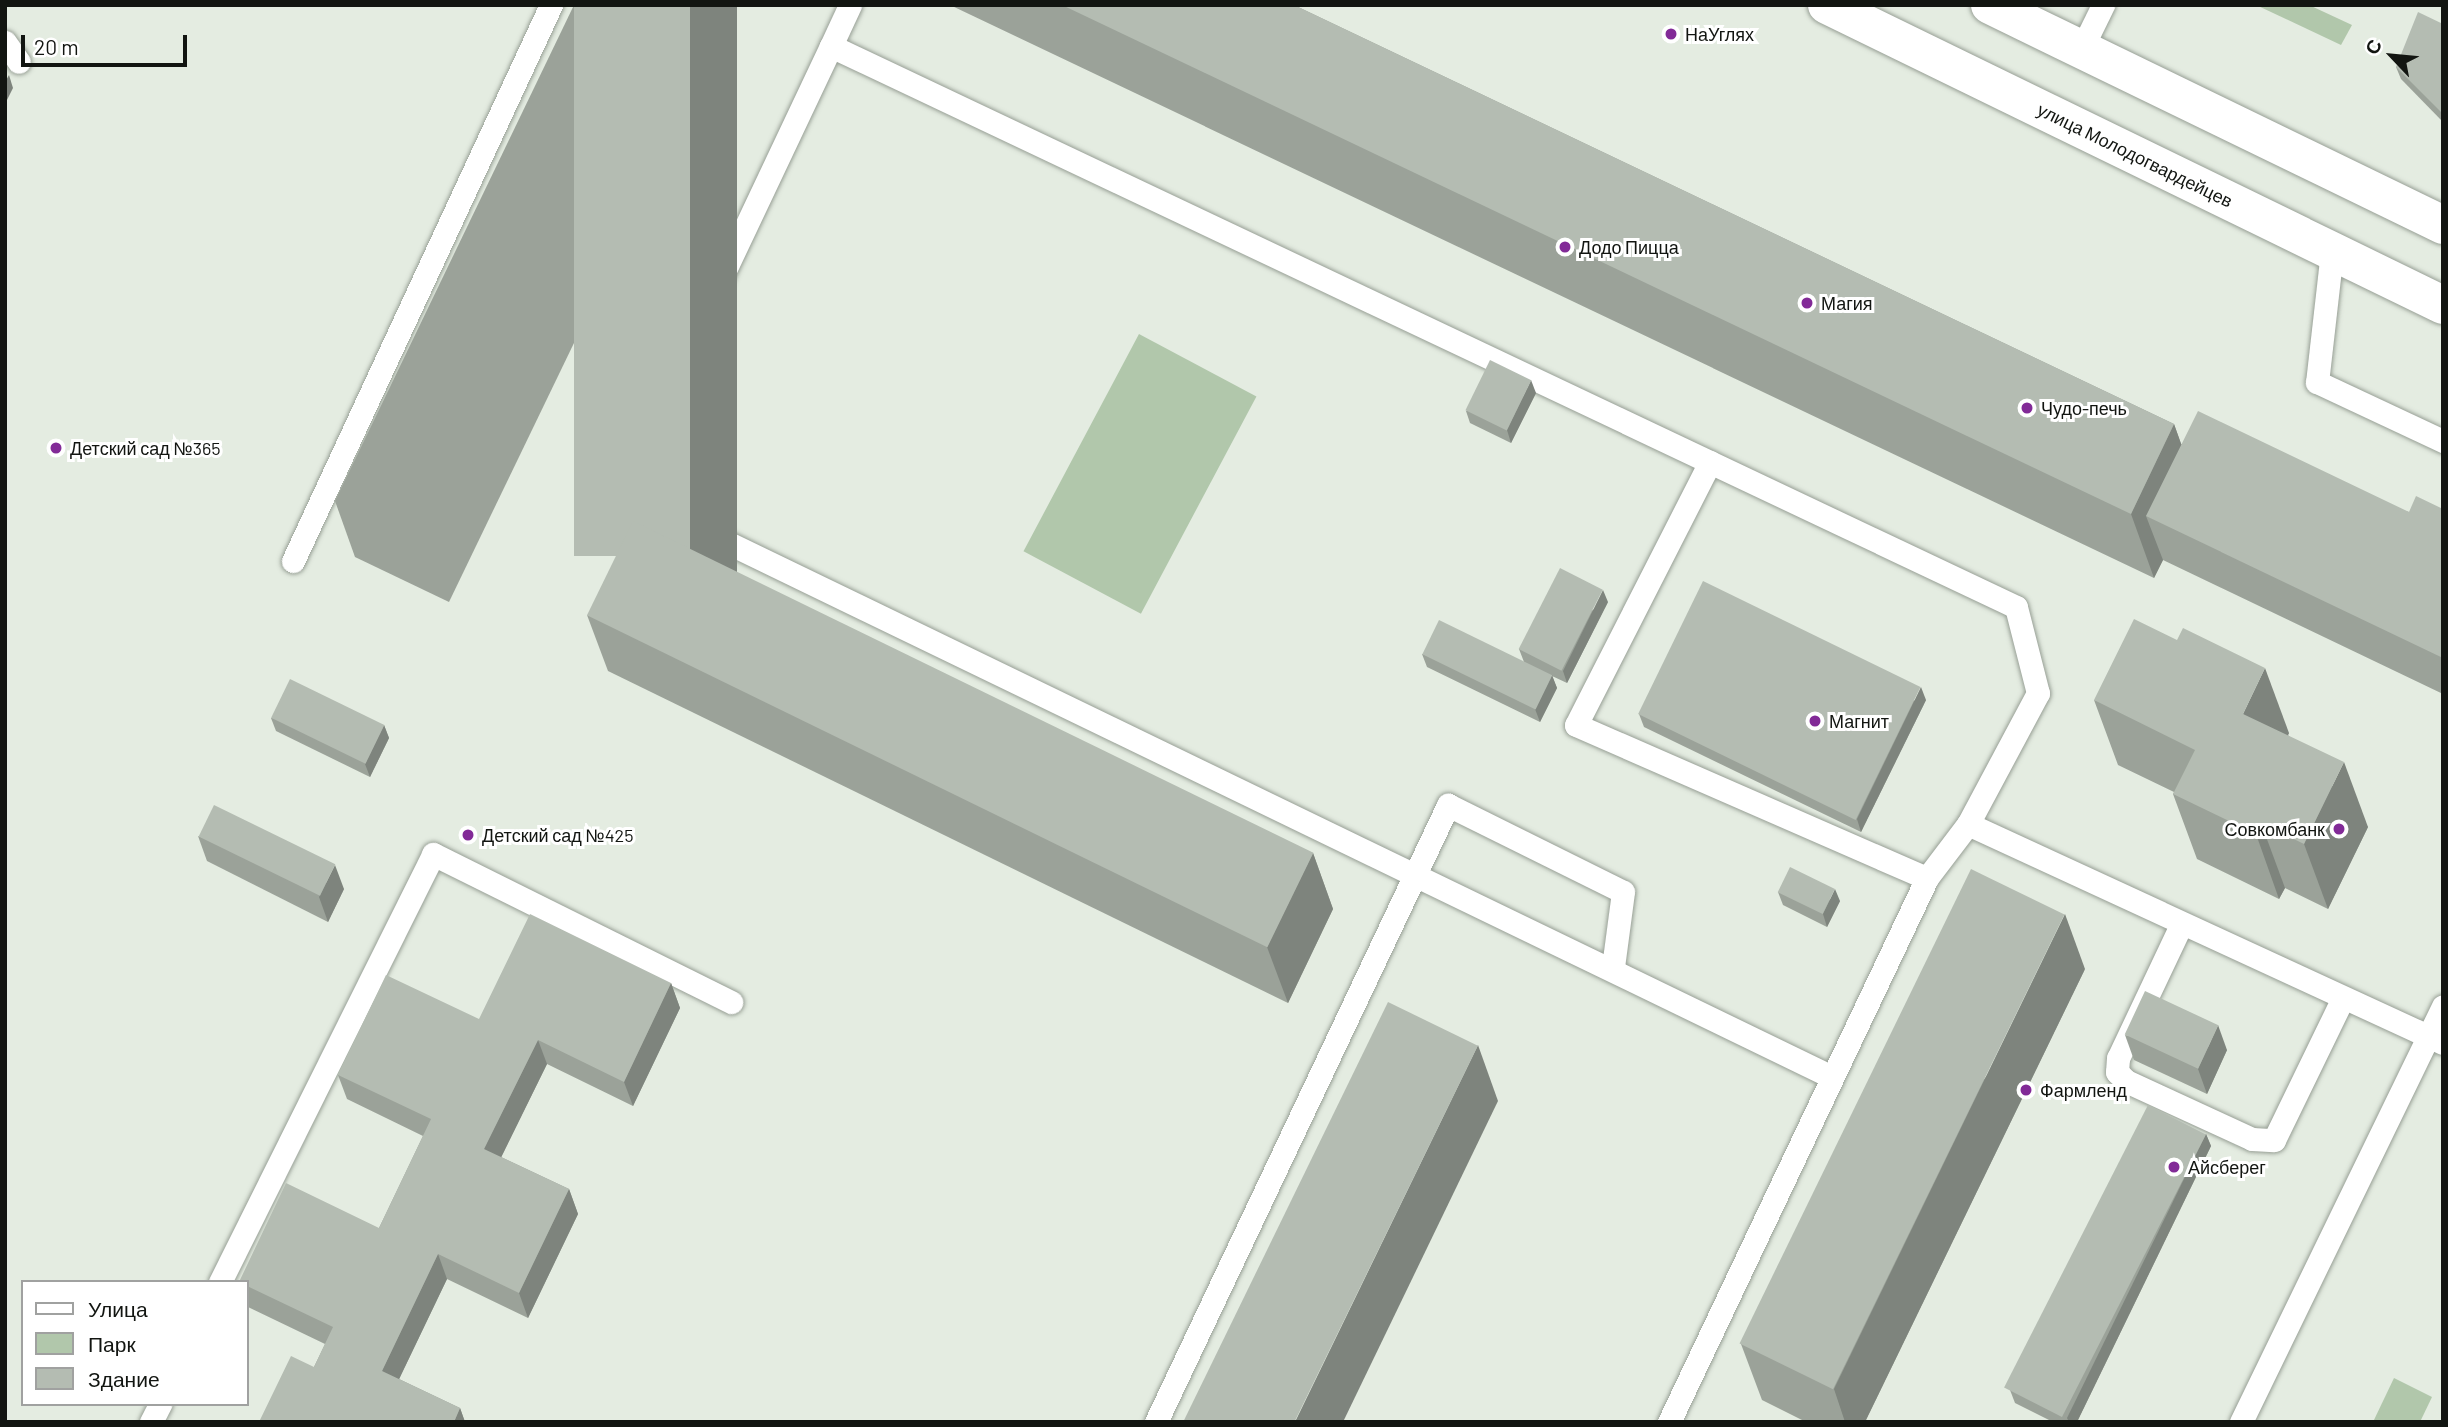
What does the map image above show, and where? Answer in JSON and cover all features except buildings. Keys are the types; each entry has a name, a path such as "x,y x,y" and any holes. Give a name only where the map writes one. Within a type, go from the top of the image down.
{"main road":[{"name":"улица Молодогвардейцев","path":"1827,5 2443,305"},
{"path":"1990,5 2026,16 2081,50 2443,225"}],"lane":[{"path":"292,561 551,5"},
{"path":"850,5 621,491 1613,967 1832,1077"},
{"path":"2081,50 2102,5"},
{"path":"5,42 19,62"},
{"path":"831,46 2017,607 2038,693 1968,824 1927,878 1670,1422"},
{"path":"2332,251 2317,382 2443,440"},
{"path":"1710,462 1576,725 1927,878"},
{"path":"1156,1422 1448,806 1623,892 1613,967"},
{"path":"1968,824 2181,925 2435,1040"},
{"path":"221,1280 433,854 731,1002"},
{"path":"2181,925 2118,1058 2117,1072 2126,1081 2252,1139 2274,1140 2343,998"},
{"path":"2241,1422 2435,1040 2443,1006"},
{"path":"151,1422 159,1406"}],"green space":[{"path":"2256,5 2309,5 2352,25 2341,45"},
{"path":"1139,334 1256,396 1141,614 1024,551"},
{"path":"2394,1378 2432,1397 2420,1422 2373,1422"}],"place":[{"name":"НаУглях","path":"1671,34"},
{"name":"Додо Пицца","path":"1565,247"},
{"name":"Магия","path":"1807,303"},
{"name":"Чудо-печь","path":"2027,408"},
{"name":"Детский сад №365","path":"56,448"},
{"name":"Магнит","path":"1815,721"},
{"name":"Совкомбанк","path":"2339,829"},
{"name":"Детский сад №425","path":"468,835"},
{"name":"Фармленд","path":"2026,1090"},
{"name":"Айсберег","path":"2174,1167"}]}
